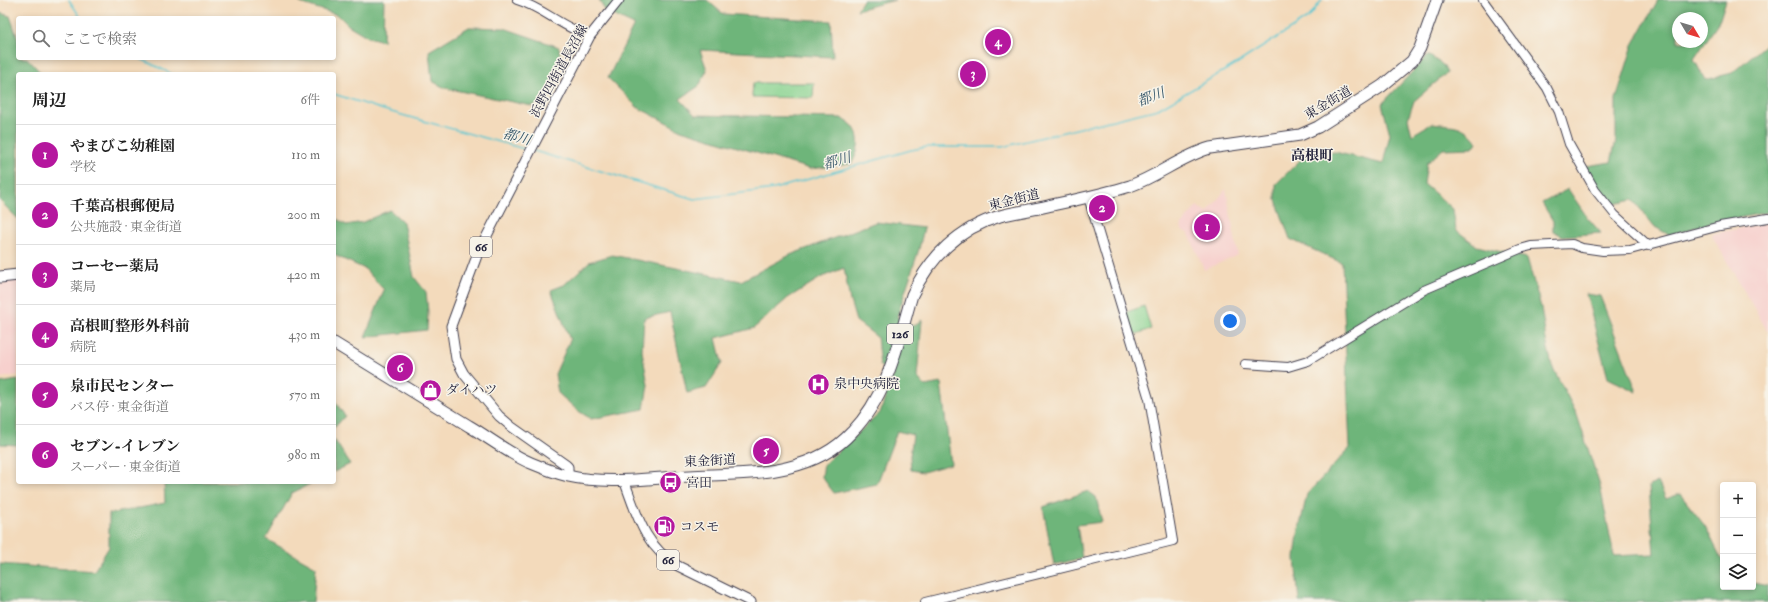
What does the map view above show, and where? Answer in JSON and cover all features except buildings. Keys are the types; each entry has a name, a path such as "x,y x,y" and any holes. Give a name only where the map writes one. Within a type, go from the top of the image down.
{"highway":[{"name":"東金街道","path":"336,344 528,462 568,476 624,480 764,473 803,463 826,453 839,444 851,434 874,406 886,381 912,295 921,276 931,262 955,240 987,221 1001,216 1088,197 1130,186 1198,151 1300,135 1318,127 1382,86 1412,61 1420,48 1436,0"},
{"path":"0,278 16,275"}],"main road":[{"name":"浜野四街道長沼線","path":"568,476 568,467 566,465 512,427 499,416 464,374 456,359 451,326 478,253 590,36 619,0"},
{"name":"66","path":"624,480 642,527 658,552 667,560 678,566 751,602"}],"street":[{"path":"517,0 543,11 581,34 590,36"},
{"path":"1483,0 1547,88 1559,112 1569,144 1599,195 1615,215 1649,246"},
{"path":"925,602 1173,541 1149,399 1088,197"},
{"path":"1245,364 1288,367 1308,361 1424,290 1520,249 1531,246 1572,244 1582,248 1603,251 1630,250 1720,226 1768,218"}],"shaded area":[{"path":"1226,189 1238,255 1204,270 1189,234 1182,230 1181,225 1197,206 1207,213"},
{"path":"1768,223 1768,332 1711,234"},
{"path":"16,280 16,375 0,378 0,284"}],"green space":[{"path":"298,0 384,0 383,41 368,37 348,25 338,15 300,3"},
{"path":"599,0 707,0 723,14 831,21 833,57 700,50 707,70 699,86 680,99 695,115 841,118 852,125 857,134 858,144 854,160 851,164 810,169 681,130 637,107 608,78 634,25 606,12"},
{"path":"863,0 895,0 857,10"},
{"path":"1658,0 1726,0 1719,22 1708,38 1708,12 1672,12 1672,48 1701,48 1694,59 1705,80 1732,73 1768,42 1768,212 1705,225 1669,235 1655,227 1633,200 1614,204 1586,174 1586,166 1611,162 1616,140 1616,99 1633,45"},
{"path":"0,13 10,16 16,33 16,60 29,60 40,72 16,72 16,217 0,201"},
{"path":"469,27 504,28 559,47 561,64 543,102 532,106 445,88 432,81 429,51"},
{"path":"1428,55 1443,65 1447,73 1414,101 1408,119 1412,135 1432,123 1452,125 1458,126 1467,131 1477,142 1473,148 1443,149 1427,163 1424,184 1453,209 1456,230 1477,246 1527,258 1541,307 1552,366 1577,415 1600,486 1614,556 1654,554 1649,486 1658,482 1666,499 1680,494 1705,526 1720,556 1720,590 1756,590 1756,584 1768,586 1768,602 1299,602 1295,558 1298,534 1307,494 1350,448 1342,263 1290,239 1276,200 1276,184 1304,156 1335,152 1383,164 1390,134 1382,104"},
{"path":"753,83 814,83 813,98 752,97"},
{"path":"1568,189 1587,217 1601,233 1563,236 1553,231 1553,221 1542,203"},
{"path":"390,210 403,222 414,277 426,292 428,312 427,330 365,337 384,290 365,269 336,256 336,218 346,225 363,222"},
{"path":"876,222 924,228 919,249 897,317 913,326 922,320 917,377 925,386 941,383 951,464 923,472 911,470 910,456 913,435 897,431 877,484 834,493 822,477 824,464 880,413 893,375 880,366 877,337 856,321 850,301 844,268 822,277 788,298 754,328 716,338 722,363 706,388 687,393 670,312 644,318 642,351 648,385 644,409 591,419 577,410 558,393 555,374 570,340 551,290 564,285 589,262 612,255 741,281 790,255"},
{"path":"1586,294 1600,296 1637,392 1608,378"},
{"path":"1144,306 1151,329 1131,336 1124,313"},
{"path":"16,380 16,445 0,444 0,383"},
{"path":"336,403 345,416 336,426"},
{"path":"336,442 350,464 336,471"},
{"path":"164,484 310,484 292,493 266,539 316,567 313,602 0,602 0,564 94,571 109,547 109,514 165,503"},
{"path":"1088,491 1096,497 1102,522 1077,525 1082,558 1054,565 1043,507"}],"waterway":[{"name":"都川","path":"69,0 80,16"},
{"name":"都川","path":"534,151 694,199 774,189 911,150 927,147 1002,147 1158,109 1236,64 1309,17 1322,0"},
{"name":"都川","path":"143,60 168,72"},
{"name":"都川","path":"336,95 384,110 528,150"}],"place":[{"name":"高根町整形外科前","path":"998,42"},
{"name":"コーセー薬局","path":"973,74"},
{"name":"千葉高根郵便局","path":"1102,208"},
{"name":"やまびこ幼稚園","path":"1207,227"},
{"name":"セブン-イレブン","path":"400,368"},
{"name":"泉中央病院","path":"819,384"},
{"name":"ダイハツ","path":"430,390"},
{"name":"泉市民センター","path":"766,451"},
{"name":"宮田","path":"671,483"},
{"name":"コスモ","path":"665,527"}],"district":[{"name":"高根町","path":"1312,155"}]}
